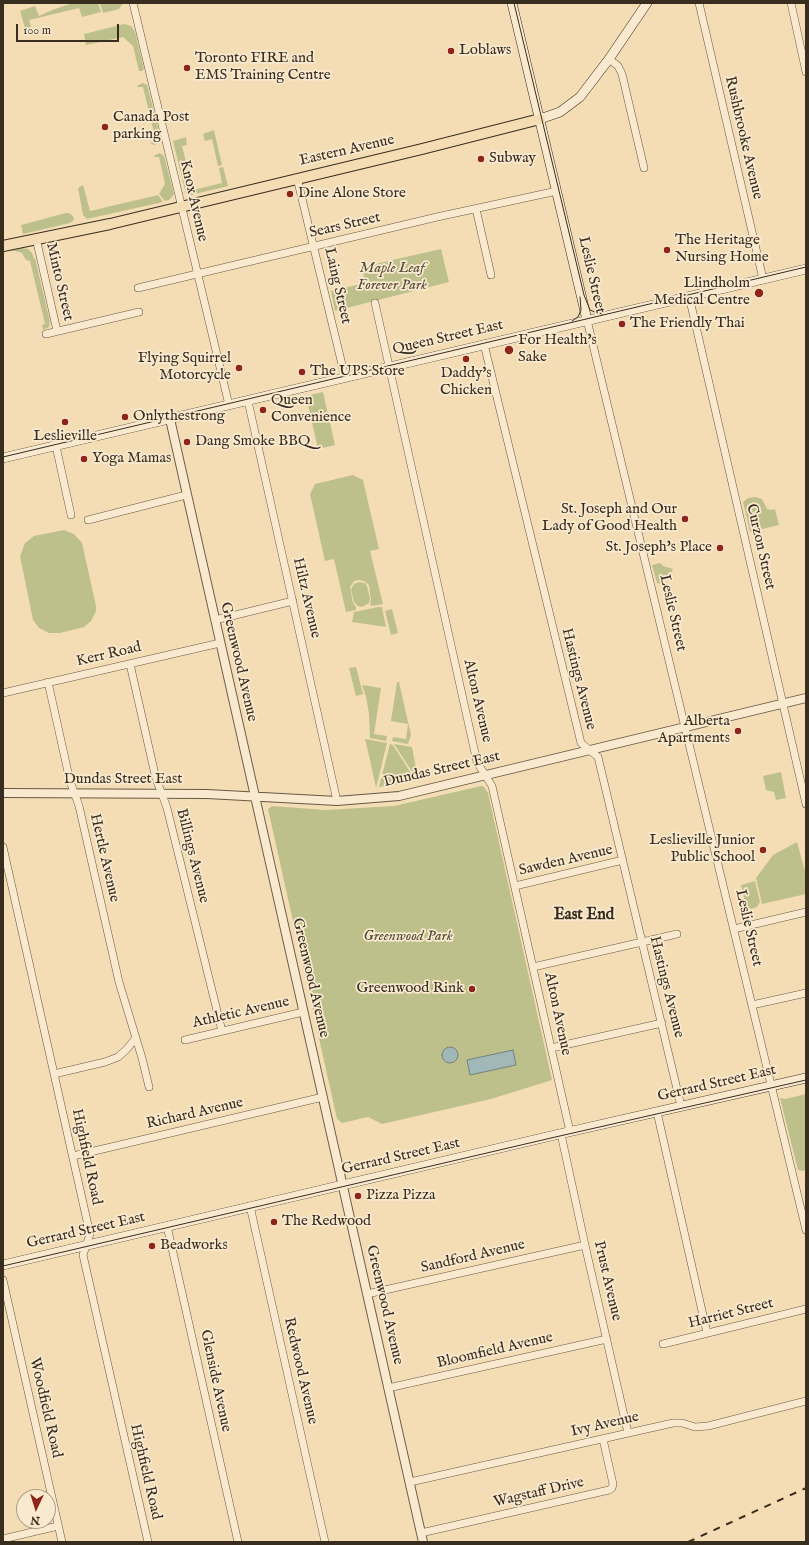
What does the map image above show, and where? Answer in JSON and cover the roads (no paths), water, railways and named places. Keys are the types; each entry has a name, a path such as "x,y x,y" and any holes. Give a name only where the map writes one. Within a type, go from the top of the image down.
{"main road":[{"name":"Leslie Street","path":"512,3 588,320"},
{"name":"Eastern Avenue","path":"3,246 110,224 422,149 540,119 560,112 580,97 609,59 647,3"},
{"name":"Queen Street East","path":"3,458 806,269"},
{"name":"Gerrard Street East","path":"3,1265 250,1206 806,1078"}],"street":[{"name":"Knox Avenue","path":"133,3 228,405"},
{"name":"Rushbrooke Avenue","path":"699,3 763,279"},
{"path":"791,3 806,72"},
{"path":"609,59 618,66 622,74 644,168"},
{"name":"Laing Street","path":"297,178 345,377"},
{"name":"Sears Street","path":"138,288 314,246 557,191"},
{"path":"476,209 491,275"},
{"name":"Minto Street","path":"36,238 57,331"},
{"name":"Curzon Street","path":"689,296 806,804"},
{"name":"Alton Avenue","path":"375,303 477,762 492,786 534,967 551,1048 566,1133"},
{"name":"Minto Street","path":"46,334 139,312"},
{"name":"Leslie Street","path":"588,320 806,1230"},
{"name":"Hastings Avenue","path":"484,344 581,743 598,757 681,1106"},
{"name":"Hiltz Avenue","path":"248,401 338,801"},
{"name":"Greenwood Avenue","path":"170,419 214,620 423,1542"},
{"path":"56,446 71,515"},
{"path":"88,520 186,495"},
{"path":"214,620 293,601"},
{"name":"Kerr Road","path":"3,693 220,643"},
{"name":"Billings Avenue","path":"130,664 156,779 162,794 222,1031"},
{"name":"Hertle Avenue","path":"48,682 70,781 79,806 119,982 142,1058 149,1087"},
{"name":"Dundas Street East","path":"3,793 207,794 338,801 399,796 806,698"},
{"name":"Highfield Road","path":"3,847 90,1234 83,1255 148,1542"},
{"name":"Sawden Avenue","path":"515,886 623,860"},
{"path":"734,929 806,912"},
{"path":"534,967 677,934"},
{"path":"752,1005 806,993"},
{"name":"Athletic Avenue","path":"184,1040 303,1012"},
{"path":"551,1048 662,1023"},
{"path":"54,1074 118,1058 135,1039"},
{"name":"Richard Avenue","path":"73,1156 323,1097"},
{"path":"658,1112 707,1334"},
{"name":"Prust Avenue","path":"566,1133 585,1245 628,1433"},
{"name":"Redwood Avenue","path":"250,1206 325,1542"},
{"name":"Glenside Avenue","path":"167,1226 238,1542"},
{"name":"Sandford Avenue","path":"367,1294 585,1245"},
{"name":"Woodfield Road","path":"3,1280 62,1542"},
{"name":"Harriet Street","path":"663,1344 806,1309"},
{"name":"Bloomfield Avenue","path":"388,1388 607,1339"},
{"name":"Ivy Avenue","path":"410,1482 673,1423 682,1423 695,1427 708,1426 806,1401"},
{"name":"Wagstaff Drive","path":"421,1533 609,1490 612,1488 613,1484 603,1439"},
{"path":"3,1539 58,1526"}],"water":[{"path":"450,1047 456,1049 458,1055 456,1061 450,1063 444,1061 442,1055 444,1049"},
{"path":"513,1050 516,1065 470,1075 467,1060"}],"tram line":[{"path":"514,3 584,295 590,310 602,314"},
{"path":"3,457 806,267"},
{"path":"572,321 578,317 581,310 580,297"},
{"path":"3,1266 806,1080"}],"railway":[{"path":"688,1542 806,1488"}],"place":[{"name":"Loblaws","path":"451,51"},
{"name":"Toronto FIRE and EMS Training Centre","path":"187,68"},
{"name":"Canada Post parking","path":"105,127"},
{"name":"Subway","path":"481,159"},
{"name":"Dine Alone Store","path":"290,194"},
{"name":"The Heritage Nursing Home","path":"667,250"},
{"name":"Llindholm Medical Centre","path":"759,293"},
{"name":"The Friendly Thai","path":"622,324"},
{"name":"For Health's Sake","path":"509,350"},
{"name":"Daddy's Chicken","path":"466,359"},
{"name":"Flying Squirrel Motorcycle","path":"239,368"},
{"name":"The UPS Store","path":"302,372"},
{"name":"Queen Convenience","path":"263,410"},
{"name":"Onlythestrong","path":"125,417"},
{"name":"Leslieville","path":"65,422"},
{"name":"Dang Smoke BBQ","path":"187,442"},
{"name":"Yoga Mamas","path":"84,459"},
{"name":"St. Joseph and Our Lady of Good Health","path":"685,519"},
{"name":"St. Joseph's Place","path":"720,548"},
{"name":"Alberta Apartments","path":"738,731"},
{"name":"Leslieville Junior Public School","path":"763,850"},
{"name":"Greenwood Rink","path":"472,989"},
{"name":"Pizza Pizza","path":"358,1196"},
{"name":"The Redwood","path":"274,1222"},
{"name":"Beadworks","path":"152,1246"}],"district":[{"name":"East End","path":"584,916"}],"park label":[{"name":"Maple Leaf Forever Park","path":"392,278"},
{"name":"Greenwood Park","path":"408,937"}]}
